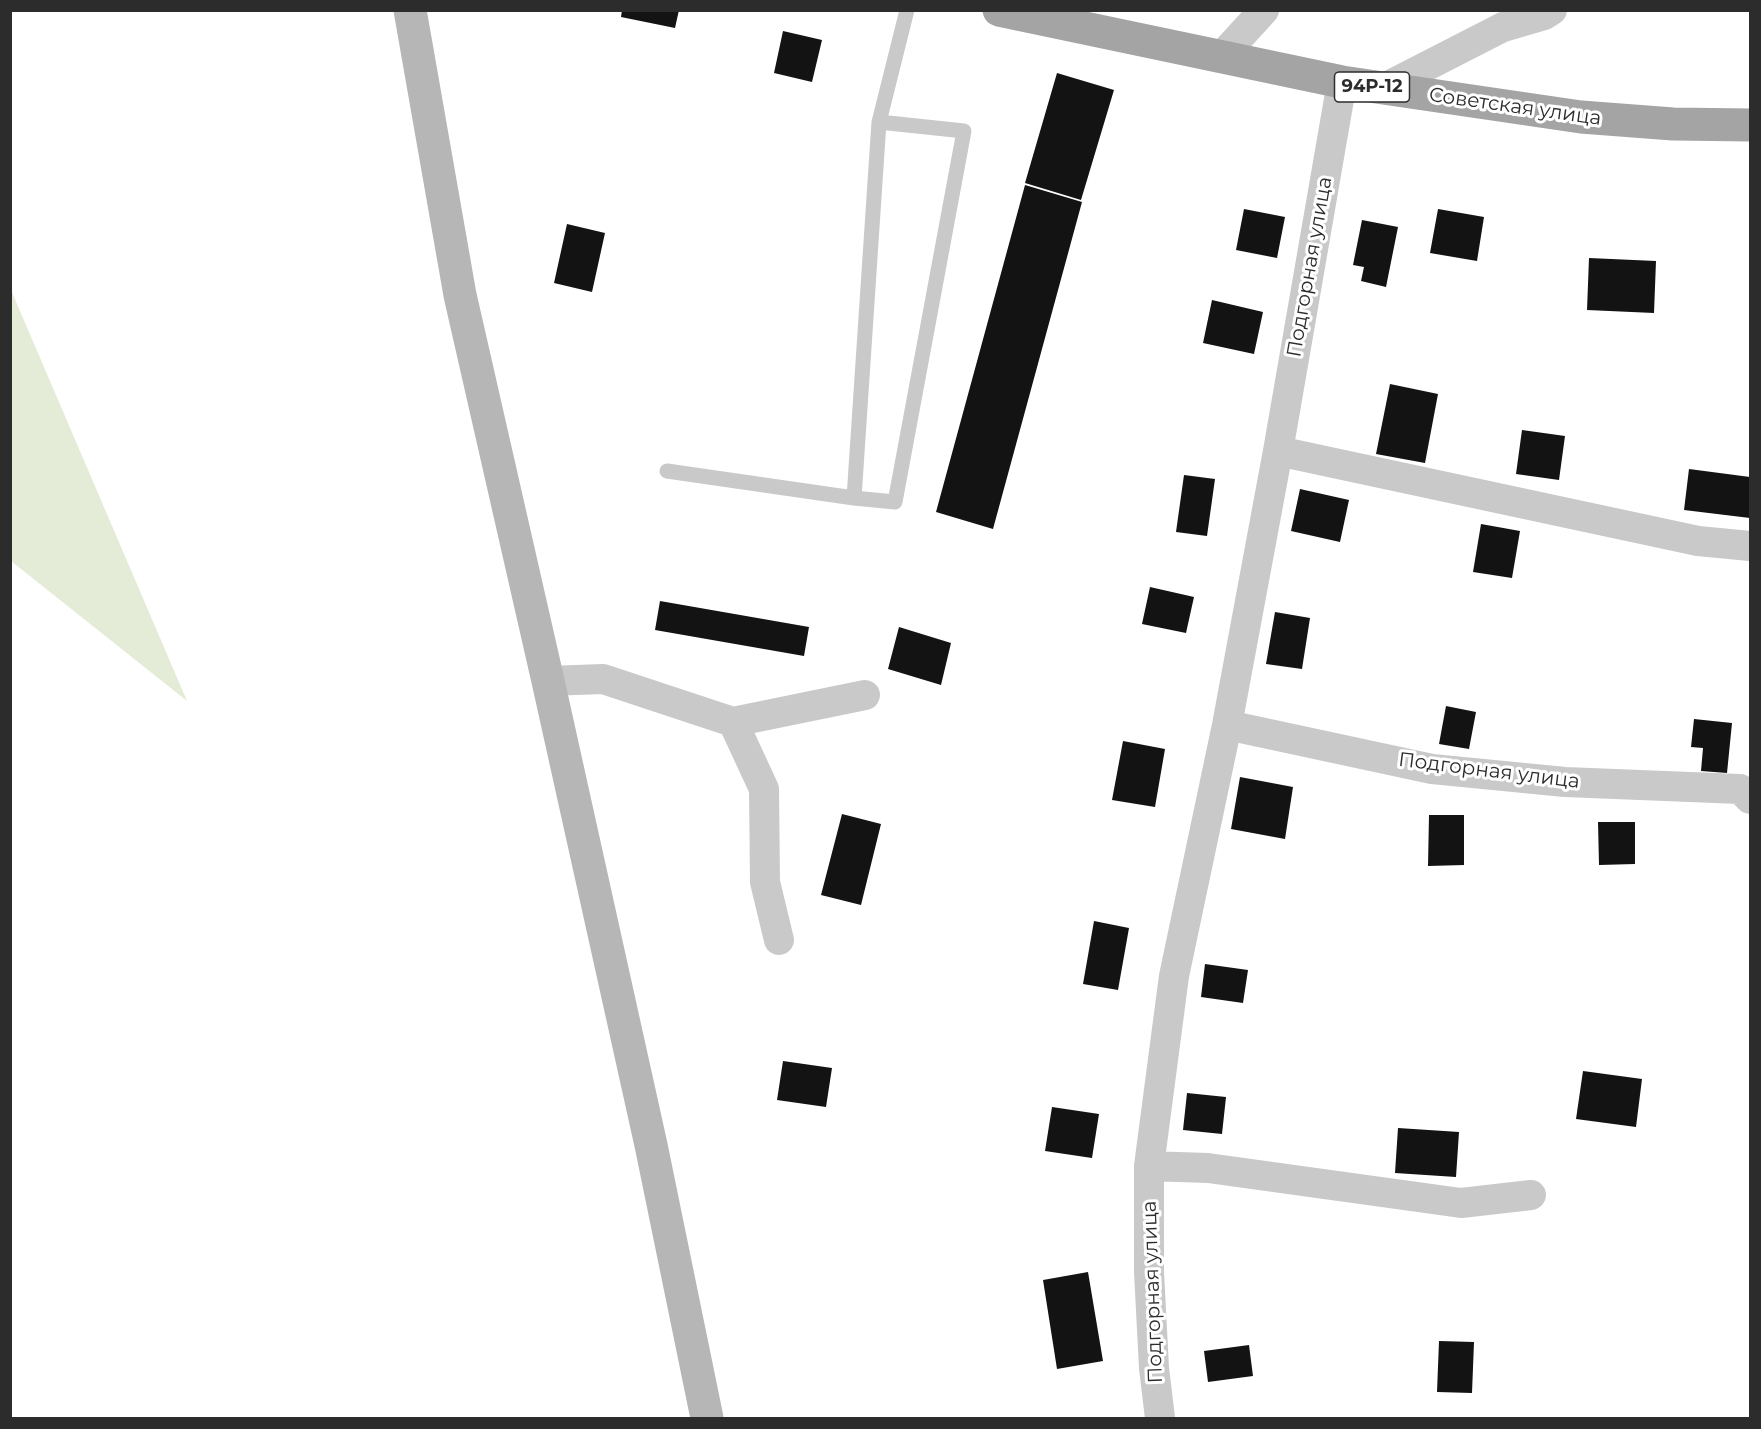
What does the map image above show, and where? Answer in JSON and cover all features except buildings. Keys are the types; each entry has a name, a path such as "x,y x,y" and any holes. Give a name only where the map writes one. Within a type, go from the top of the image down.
{"main road":[{"name":"Советская улица","path":"999,10 1342,82 1581,117 1673,124 1750,125"}],"street":[{"path":"410,10 460,295 651,1145 707,1419"},
{"path":"1221,57 1264,10"},
{"path":"1384,88 1503,27 1544,15 1552,10"},
{"name":"Подгорная улица","path":"1160,1419 1154,1368 1149,1272 1149,1166 1174,976 1227,725 1278,451 1342,82"},
{"path":"1278,451 1698,541 1750,546"},
{"path":"548,681 603,680 733,722 865,695"},
{"path":"733,722 764,789 765,882 778,940"},
{"name":"Подгорная улица","path":"1227,725 1432,769 1565,782 1740,789 1750,799"},
{"path":"1149,1166 1208,1168 1461,1203 1531,1195"}],"lane":[{"path":"854,498 879,122 907,10"},
{"path":"667,471 896,502 964,131 879,122"}],"green space":[{"path":"11,290 187,701 11,561"}]}
